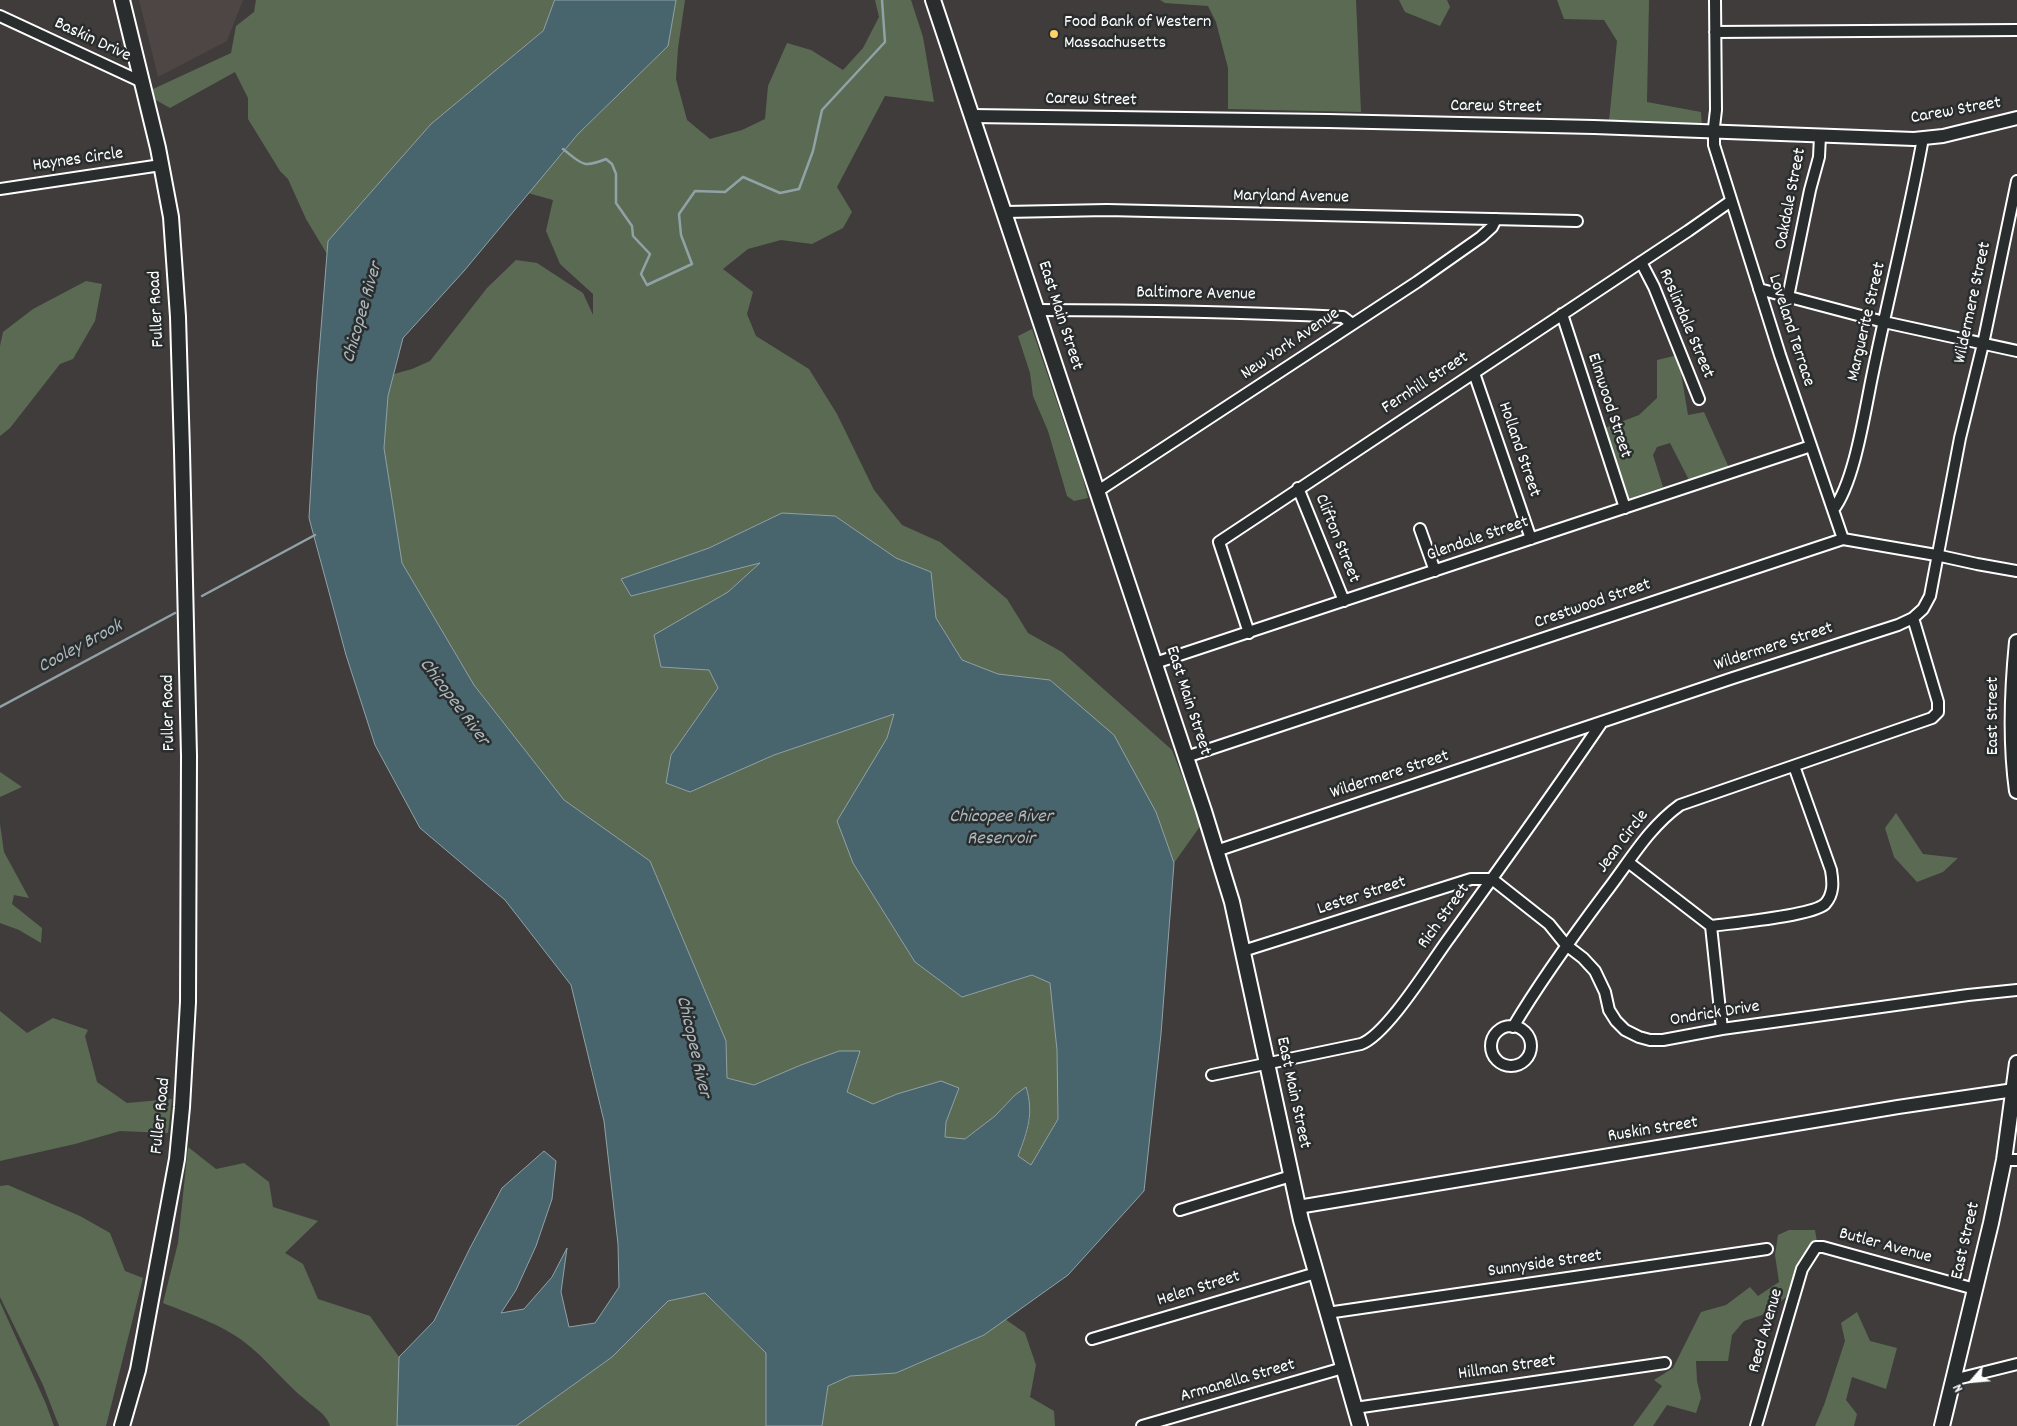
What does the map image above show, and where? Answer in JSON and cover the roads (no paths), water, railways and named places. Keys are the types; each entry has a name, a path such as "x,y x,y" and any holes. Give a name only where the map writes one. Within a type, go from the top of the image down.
{"main road":[{"name":"Fuller Road","path":"122,0 161,165 171,217 178,317 186,576 189,756 186,1052 177,1159 138,1370 122,1426"},
{"name":"East Main Street","path":"933,0 1186,756 1232,902 1298,1208 1360,1426"},
{"name":"East Street","path":"2017,642 2011,710 2012,757 2017,791"},
{"name":"East Street","path":"1942,1426 1975,1289 2011,1160 2017,1063"}],"street":[{"name":"Loveland Terrace","path":"1715,0 1716,110 1714,145 1759,289 1843,539"},
{"name":"Baskin Drive","path":"0,16 142,82"},
{"path":"1716,32 2017,30"},
{"name":"Carew Street","path":"972,116 1328,121 1923,138 1943,136 2017,118"},
{"name":"Oakdale Street","path":"1788,297 1810,190 1819,157 1820,136"},
{"name":"Marguerite Street","path":"1833,510 1846,488 1909,217 1923,138"},
{"name":"Haynes Circle","path":"0,188 161,165"},
{"name":"Wildermere Street","path":"1216,851 1879,632 1913,618 1923,609 1930,596 1936,554 1960,438 1983,344 2017,181"},
{"name":"Fernhill Street","path":"1248,633 1219,542 1731,201"},
{"name":"Maryland Avenue","path":"1005,212 1107,210 1577,220"},
{"name":"New York Avenue","path":"1098,491 1417,282 1481,237 1492,227 1496,219"},
{"name":"Roslindale Street","path":"1641,262 1654,287 1700,399"},
{"path":"1759,289 1884,322 2017,351"},
{"name":"Baltimore Avenue","path":"1037,310 1151,310 1344,317 1352,324"},
{"name":"Elmwood Street","path":"1562,314 1625,508"},
{"name":"Holland Street","path":"1474,372 1531,539"},
{"name":"Glendale Street","path":"1155,663 1811,446"},
{"name":"Clifton Street","path":"1298,488 1344,602"},
{"path":"1420,529 1436,571"},
{"name":"Crestwood Street","path":"1186,756 1843,539 1936,554 2017,571"},
{"name":"Jean Circle","path":"1512,1027 1566,945 1644,839 1664,816 1680,804 1924,722 1938,712 1938,702 1913,618"},
{"name":"Rich Street","path":"1212,1075 1361,1044 1374,1038 1410,992 1545,806 1602,722"},
{"path":"1628,862 1711,926 1800,913 1816,909 1825,904 1831,894 1833,882 1831,870 1794,766"},
{"name":"Lester Street","path":"1243,951 1471,879 1492,879"},
{"name":"Ondrick Drive","path":"1492,879 1549,924 1566,945 1591,966 1603,988 1612,1016 1626,1030 1639,1037 1663,1040 1722,1029 2017,990"},
{"path":"1711,926 1722,1029"},
{"name":"Ruskin Street","path":"1298,1208 1898,1107 2014,1090"},
{"path":"1180,1210 1291,1176"},
{"name":"Butler Avenue","path":"1816,1247 1823,1247 1975,1289"},
{"name":"Reed Avenue","path":"1756,1426 1802,1269 1816,1247"},
{"name":"Sunnyside Street","path":"1327,1313 1766,1249"},
{"name":"Helen Street","path":"1092,1339 1316,1273"},
{"name":"Hillman Street","path":"1355,1408 1664,1363"},
{"path":"1953,1380 2017,1364"},
{"name":"Armanella Street","path":"1142,1426 1343,1368"}],"water":[{"name":"Chicopee River Reservoir","path":"555,0 676,0 668,46 578,134 464,271 403,338 388,396 384,448 402,563 474,685 564,800 650,861 726,1041 727,1078 754,1085 839,1051 860,1051 847,1092 873,1104 897,1094 941,1081 959,1088 946,1122 945,1137 965,1139 995,1116 1015,1095 1026,1087 1030,1105 1029,1122 1018,1156 1031,1165 1058,1119 1057,1050 1050,983 1032,975 962,997 915,962 853,863 837,821 887,738 894,714 774,755 690,792 666,783 671,755 718,688 709,670 661,667 654,635 728,592 760,563 631,596 621,579 709,548 782,513 835,516 896,558 931,572 936,618 962,660 998,674 1050,680 1114,735 1156,812 1174,863 1161,1034 1144,1191 1068,1275 984,1335 896,1373 850,1376 828,1386 822,1426 766,1426 766,1353 705,1293 668,1301 612,1357 516,1426 397,1426 399,1357 434,1321 502,1188 544,1151 556,1161 552,1199 536,1246 516,1290 501,1313 524,1309 552,1277 567,1248 561,1292 569,1327 595,1323 619,1287 618,1244 604,1121 571,985 505,900 420,828 375,745 346,655 309,518 317,379 328,241 431,124 543,31"}],"waterway":[{"path":"563,149 582,163 592,164 606,159 612,164 616,174 616,203 632,226 633,236 650,254 641,274 647,285 692,264 681,235 679,214 695,191 725,192 743,177 780,193 799,189 813,151 822,110 885,42 882,0"},
{"name":"Cooley Brook","path":"202,596 315,535"},
{"name":"Cooley Brook","path":"0,707 175,613"}],"place":[{"name":"Food Bank of Western Massachusetts","path":"1054,34"}],"water label":[{"name":"Chicopee River","path":"364,313"},
{"name":"Chicopee River","path":"453,703"},
{"name":"Chicopee River","path":"692,1047"}]}
